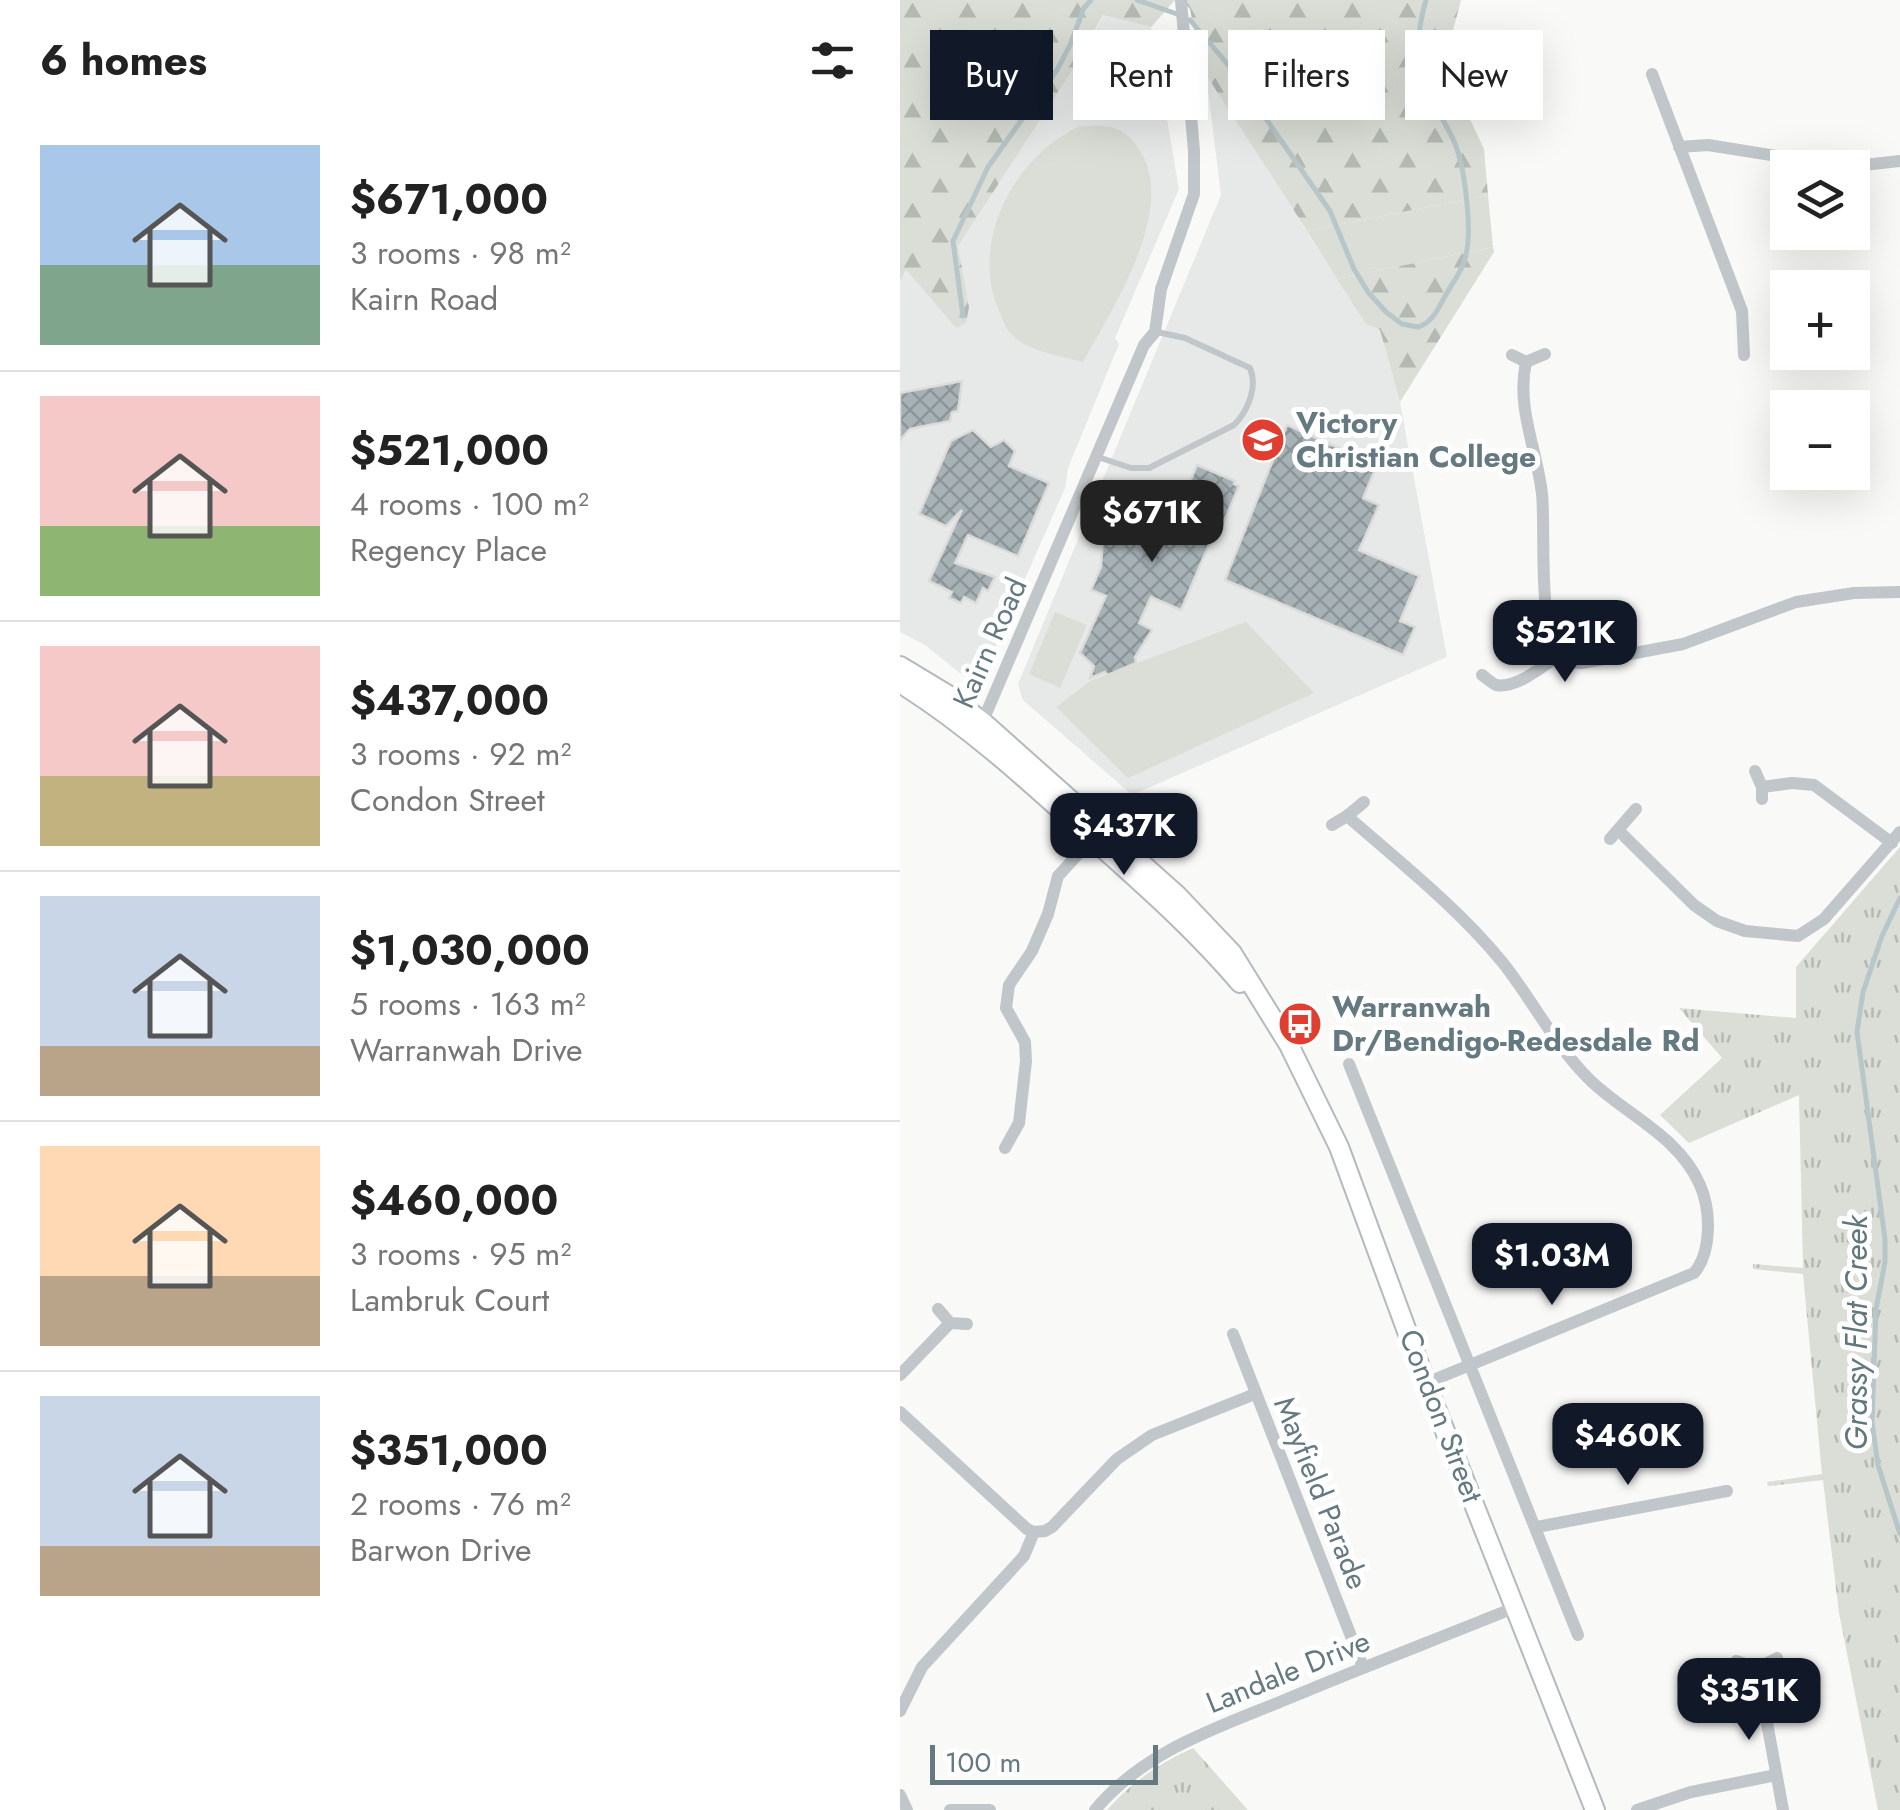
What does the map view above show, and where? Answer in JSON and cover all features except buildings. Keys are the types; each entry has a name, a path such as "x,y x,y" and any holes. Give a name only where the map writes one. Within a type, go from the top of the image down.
{"main road":[{"name":"Condon Street","path":"900,666 948,695 1092,839 1210,948 1276,1026"},
{"name":"Condon Street","path":"900,683 980,730 1178,895 1232,954 1276,1026 1338,1147 1426,1383 1596,1810"}],"street":[{"name":"Kairn Road","path":"980,730 1144,345 1155,332 1161,288 1194,194 1181,0"},
{"path":"1652,74 1742,311 1744,355"},
{"path":"1679,147 1708,144 1853,168 1900,161"},
{"path":"1512,355 1526,362 1546,354"},
{"path":"1526,362 1522,396 1542,492 1544,584 1558,656 1570,664 1683,644 1796,602 1854,593 1900,592"},
{"path":"1482,675 1496,685 1509,683 1558,656"},
{"path":"1636,809 1614,835 1706,915 1734,928 1798,936 1815,928 1896,837 1814,785 1792,783 1762,793 1755,771"},
{"path":"1332,825 1364,802"},
{"path":"1347,816 1432,890 1502,962 1592,1082 1659,1133 1692,1170 1706,1204 1706,1269 1426,1383"},
{"path":"1005,1148 1019,1123 1026,1062 1024,1042 1006,1008 1009,985 1036,943 1063,868 1092,839"},
{"name":"Condon Street","path":"1350,1064 1578,1635"},
{"path":"938,1310 950,1322 967,1324"},
{"path":"900,1374 950,1322"},
{"name":"Mayfield Parade","path":"1233,1334 1363,1667"},
{"name":"Mayfield Parade","path":"900,1711 922,1667 1024,1556 1034,1532 1052,1526 1118,1459 1152,1435 1255,1394"},
{"path":"900,1412 1034,1532"},
{"path":"1537,1527 1727,1492"},
{"name":"Landale Drive","path":"1096,1810 1119,1784 1156,1755 1363,1667 1516,1608"},
{"path":"1736,1661 1757,1668 1777,1658"},
{"path":"1757,1668 1783,1810"},
{"path":"1637,1810 1691,1792 1776,1776"},
{"path":"900,1796 908,1810"},
{"path":"950,1810 990,1810"}],"lane":[{"path":"1098,457 1131,468 1149,468 1234,426 1243,414 1253,388 1250,368 1185,338 1155,332"}],"shaded area":[{"path":"1104,15 1152,30 1096,30"},
{"path":"1073,70 1073,120 1167,120 1179,189 1115,338 1119,344 1068,468 1065,488 981,679 970,681 925,645 900,632 900,281 905,269 956,328 968,307 958,246 1040,120 1053,120 1053,100"},
{"name":"Victory Christian College","path":"1208,77 1228,108 1228,120 1235,120 1366,324 1380,330 1400,402 1447,657 1132,795 1023,700 1018,684 1221,195"}],"green space":[{"path":"900,0 1175,0 1151,27 1103,15 1095,30 1073,30 1073,70 1053,100 1053,30 930,30 930,120 1040,120 958,246 969,307 966,323 956,328 906,270 900,281"},
{"path":"1183,0 1461,0 1453,30 1405,30 1405,120 1470,120 1484,149 1488,195 1307,231 1235,120 1385,120 1385,30 1228,30 1228,109 1208,78 1208,30 1194,30 1190,9"},
{"path":"1080,126 1111,127 1131,139 1150,175 1151,201 1136,259 1083,362 1035,349 1011,334 990,280 990,253 1005,201 1036,157"},
{"path":"1488,195 1493,247 1337,279 1307,231"},
{"path":"1493,247 1494,252 1400,402 1380,330 1366,324 1337,279"},
{"path":"1055,612 1087,625 1060,688 1029,674"},
{"path":"1246,622 1314,693 1128,778 1056,707 1090,681"},
{"path":"1900,847 1900,1810 1878,1810 1839,1613 1823,1480 1768,1486 1767,1482 1822,1474 1803,1274 1753,1269 1753,1264 1803,1268 1799,1095 1689,1143 1660,1115 1722,1058 1679,1008 1796,1018 1796,967"},
{"path":"1193,1748 1248,1810 1107,1810 1146,1775"}],"waterway":[{"path":"963,316 953,241 988,167 1057,70 1091,0"},
{"path":"1137,0 1177,14"},
{"path":"1190,20 1230,67 1330,211 1368,292 1402,324 1418,327 1436,313 1460,272 1468,232 1457,148 1427,87 1419,56 1426,0"},
{"name":"Grassy Flat Creek","path":"1900,898 1863,992 1857,1032 1885,1239 1876,1309 1872,1422 1878,1465 1900,1534"}],"place":[{"name":"Victory Christian College","path":"1263,440"},
{"name":"Warranwah Dr/Bendigo-Redesdale Rd","path":"1300,1024"}]}
